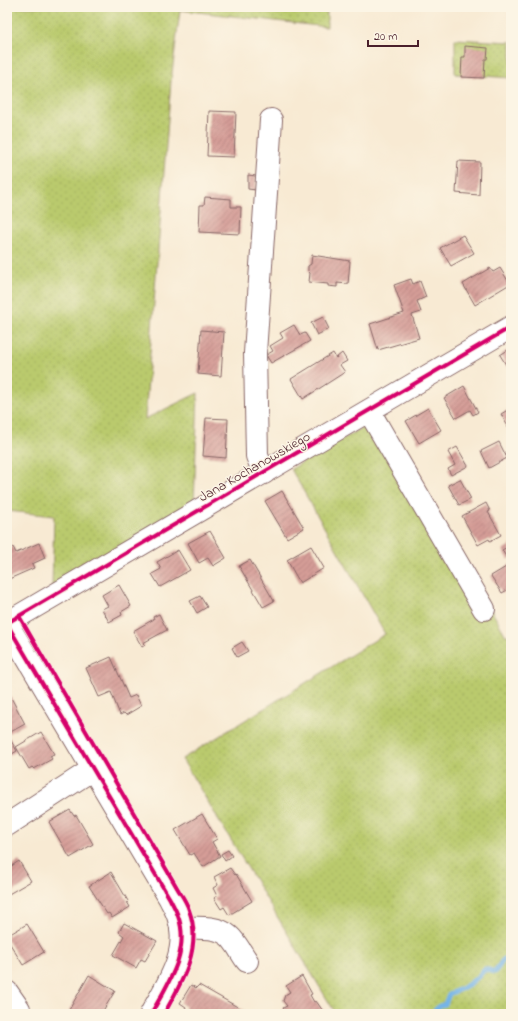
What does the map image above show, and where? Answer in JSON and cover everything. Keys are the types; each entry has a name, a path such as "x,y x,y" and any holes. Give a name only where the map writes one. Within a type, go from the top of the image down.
{"street":[{"name":"Jana Kochanowskiego","path":"264,473 256,456 255,353 271,120"},
{"name":"Jana Kochanowskiego","path":"7,623 511,327"},
{"path":"369,411 484,609"},
{"path":"7,623 170,899 178,916 181,942 176,968 151,1014"},
{"path":"7,825 94,769"},
{"path":"180,928 216,929 224,932 230,937 247,961"}],"green space":[{"path":"7,7 327,7 327,27 180,10 171,81 145,419 198,393 194,505 52,587 54,516 7,511"},
{"path":"455,39 511,42 511,78 455,74"},
{"path":"381,417 506,636 511,633 511,1014 336,1014 182,759 385,634 291,469"}],"building":[{"path":"465,46 488,48 487,59 485,59 484,78 461,77 462,57 465,57"},
{"path":"209,111 236,112 234,157 207,156"},
{"path":"458,161 480,162 479,195 456,193"},
{"path":"248,175 256,176 256,190 248,189"},
{"path":"205,197 231,199 231,207 241,207 240,234 199,232 200,205 204,205"},
{"path":"463,235 474,253 451,266 440,248"},
{"path":"312,255 350,261 348,284 337,283 337,287 328,286 328,284 309,282 310,273 308,271 308,266 311,264"},
{"path":"490,268 493,272 500,268 510,284 475,305 463,284"},
{"path":"411,279 413,284 420,281 426,297 417,301 421,312 412,315 419,338 378,350 370,324 404,313 394,285"},
{"path":"323,317 329,329 317,335 311,323"},
{"path":"294,325 300,335 305,333 310,341 271,363 266,355 273,351 270,346 283,338 280,333"},
{"path":"201,330 224,332 221,376 198,374"},
{"path":"508,350 511,356 511,367 508,368 500,355"},
{"path":"333,353 336,358 342,353 347,361 340,365 345,372 303,399 291,379"},
{"path":"464,386 478,412 473,415 470,410 456,418 444,398"},
{"path":"428,408 441,430 419,443 406,421"},
{"path":"511,408 511,432 501,414"},
{"path":"206,418 228,419 226,458 203,456"},
{"path":"499,442 507,458 489,468 481,451"},
{"path":"457,447 468,466 451,475 448,469 455,465 448,452"},
{"path":"460,479 471,499 459,505 448,485"},
{"path":"282,491 304,528 287,538 265,501"},
{"path":"486,503 490,511 488,512 501,535 478,545 462,516"},
{"path":"210,531 226,558 213,566 208,558 199,563 188,543"},
{"path":"39,543 45,558 32,564 34,568 9,579 7,576 8,547 13,547 16,553"},
{"path":"511,545 511,558 508,560 502,550"},
{"path":"311,546 324,568 300,583 287,560"},
{"path":"178,550 190,570 160,587 152,574 161,569 157,562"},
{"path":"250,560 274,601 263,607 239,566"},
{"path":"511,564 511,588 502,593 491,576"},
{"path":"119,585 131,606 121,612 122,615 109,622 102,609 108,606 102,595"},
{"path":"200,596 207,607 197,613 190,601"},
{"path":"159,614 167,630 143,643 145,645 142,647 133,631 154,619 153,617"},
{"path":"242,642 248,651 237,657 232,648"},
{"path":"111,657 129,698 136,695 141,706 126,715 124,713 120,715 111,692 99,697 86,668"},
{"path":"7,690 25,724 7,734"},
{"path":"41,732 54,754 50,756 52,759 34,769 32,767 29,769 16,747"},
{"path":"7,734 17,751 7,757"},
{"path":"70,810 74,816 76,815 93,844 70,858 49,822"},
{"path":"202,814 217,839 212,842 220,856 203,867 194,853 190,855 175,830"},
{"path":"228,850 232,856 225,861 221,854"},
{"path":"19,861 31,881 7,895 7,869"},
{"path":"230,868 235,875 236,874 252,901 229,915 224,907 221,909 214,898 217,896 213,888 218,885 214,877"},
{"path":"111,872 130,907 112,918 109,913 107,914 89,886"},
{"path":"124,923 157,941 145,961 141,959 136,968 113,955 124,936 119,932"},
{"path":"27,924 44,952 23,965 7,939 7,936"},
{"path":"89,975 115,991 101,1014 76,1014 69,1010"},
{"path":"302,976 312,994 310,995 314,1002 316,1001 323,1011 320,1013 321,1014 287,1014 283,1008 287,1006 283,1001 285,995 290,992 286,986"},
{"path":"191,985 196,988 199,985 248,1014 189,1014 184,1011 186,1007 180,1003"}],"waterway":[{"path":"432,1014 439,1006 445,1004 449,994 469,984 485,969 495,972 503,960 511,955"}],"cycle path":[{"path":"7,623 511,327"},
{"path":"19,616 188,907 193,924 194,938 192,951 184,977 164,1014"},
{"path":"7,624 170,899 177,914 181,929 182,942 179,955 170,979 151,1014"}]}
